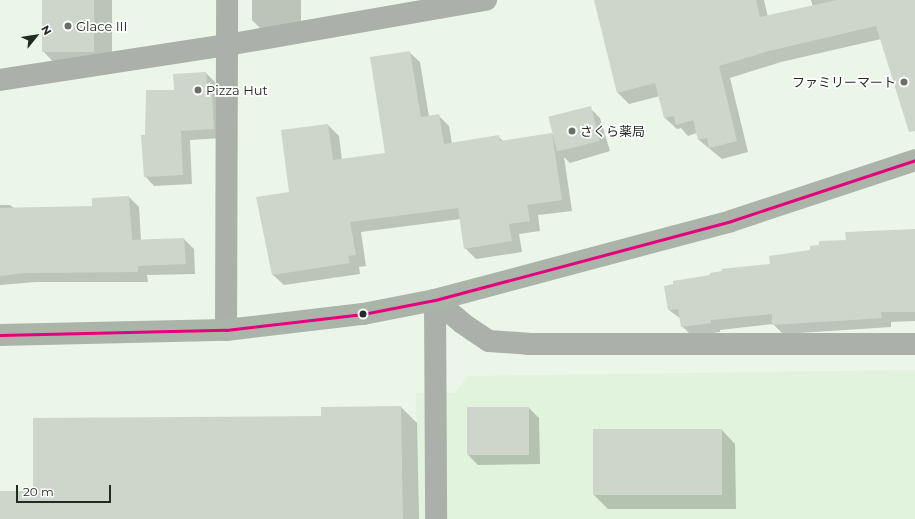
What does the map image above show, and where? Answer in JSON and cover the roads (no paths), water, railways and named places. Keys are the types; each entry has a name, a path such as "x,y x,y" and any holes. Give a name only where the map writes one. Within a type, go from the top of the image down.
{"main road":[{"path":"0,335 226,330 300,323 435,300 731,221 915,160"}],"street":[{"path":"226,330 227,0"},
{"path":"0,80 227,45 476,1"},
{"path":"435,300 462,323 489,341 528,344 915,344"},
{"path":"435,300 436,519"}],"place":[{"name":"Glace III","path":"68,26"},
{"name":"ファミリーマート","path":"904,82"},
{"name":"Pizza Hut","path":"198,90"},
{"name":"さくら薬局","path":"572,131"}]}
